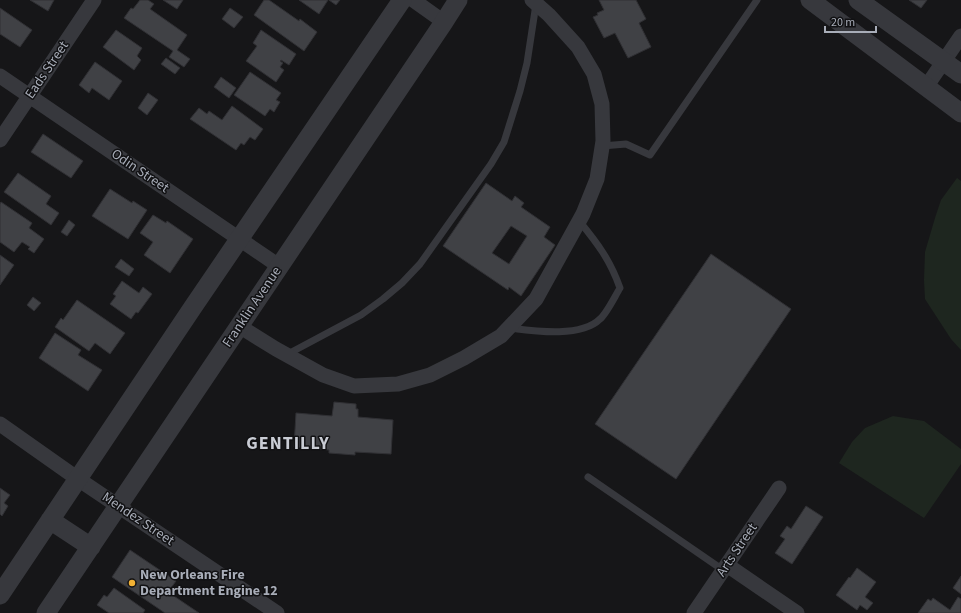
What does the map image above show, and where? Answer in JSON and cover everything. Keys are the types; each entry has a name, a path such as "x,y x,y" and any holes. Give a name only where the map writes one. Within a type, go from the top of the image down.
{"street":[{"name":"Eads Street","path":"0,140 94,0"},
{"path":"0,595 402,0"},
{"path":"413,0 444,22"},
{"name":"Franklin Avenue","path":"46,613 458,0"},
{"path":"810,0 961,113"},
{"path":"858,0 961,74"},
{"path":"239,326 286,355 323,375 354,386 398,384 430,375 464,358 501,336 536,299 580,222 597,179 602,146 602,104 594,74 578,47 549,15 534,2"},
{"path":"926,87 961,36"},
{"name":"Odin Street","path":"0,76 280,266"},
{"name":"Mendez Street","path":"0,424 78,479 278,613"},
{"name":"Arts Street","path":"694,613 779,488"},
{"path":"50,520 91,547"},
{"path":"725,568 797,613"}],"lane":[{"path":"602,146 626,144 650,155 757,0"},
{"path":"286,355 361,315 384,299 402,283 420,264 491,164 504,142 520,91 527,63 534,2"},
{"path":"510,327 536,331 578,330 601,319 620,288 608,260 598,244 580,222"},
{"path":"588,477 725,568"}],"shaded area":[{"path":"957,178 961,181 961,350 951,339 925,299 924,280 925,252 935,218 941,200"},
{"path":"893,416 924,421 961,449 961,464 924,518 839,463 852,442 865,428"}],"building":[{"path":"30,0 54,0 48,11"},
{"path":"140,0 148,0 154,4 150,9 187,35 177,50 190,59 184,67 169,57 173,51 124,18 131,8 133,9"},
{"path":"163,0 183,0 177,9"},
{"path":"264,0 269,0 299,21 300,19 317,32 304,51 254,15"},
{"path":"299,0 328,0 319,14"},
{"path":"329,0 340,0 336,5"},
{"path":"599,0 636,0 646,19 639,23 651,47 628,58 615,33 604,38 593,17 598,15 597,13 604,10"},
{"path":"909,0 927,0 921,8"},
{"path":"0,8 32,30 20,47 0,34"},
{"path":"230,8 243,17 234,28 222,19"},
{"path":"116,30 142,48 137,56 141,60 134,70 103,47"},
{"path":"261,30 296,54 289,65 281,60 280,61 283,63 280,67 284,70 276,82 246,61 257,46 253,43"},
{"path":"166,58 180,68 175,74 161,64"},
{"path":"95,62 122,81 109,100 92,88 89,93 79,85"},
{"path":"250,72 281,93 276,100 280,102 274,112 270,109 265,116 234,95"},
{"path":"221,77 236,88 229,98 214,87"},
{"path":"148,93 158,100 147,115 138,108"},
{"path":"232,106 263,129 255,140 250,137 244,145 241,143 236,150 190,119 199,108 207,114 209,111 222,120"},
{"path":"43,134 83,161 71,178 31,152"},
{"path":"18,173 51,196 46,204 59,213 51,225 4,192"},
{"path":"486,183 512,201 515,196 524,203 521,207 550,227 544,237 555,245 521,296 509,287 508,290 443,246","holes":["511,226 527,236 509,264 492,253"]},
{"path":"110,189 132,203 133,201 147,210 128,239 92,216"},
{"path":"1,202 32,223 29,228 44,239 34,253 28,249 30,247 22,242 14,252 0,242"},
{"path":"153,215 166,223 167,221 193,239 170,273 144,255 153,242 140,233"},
{"path":"69,220 75,225 67,236 61,232"},
{"path":"711,254 791,309 676,479 595,424"},
{"path":"0,255 14,265 0,285"},
{"path":"121,259 134,269 129,276 115,267"},
{"path":"122,281 139,293 143,287 152,294 138,313 136,312 131,319 110,304 116,296 113,294"},
{"path":"33,297 41,303 34,311 27,305"},
{"path":"77,300 125,333 110,354 95,343 89,351 55,327 61,318 63,320"},
{"path":"55,333 81,350 78,355 102,370 88,391 39,358"},
{"path":"334,402 356,404 356,409 358,409 358,417 393,420 391,454 355,452 355,455 329,453 329,450 294,447 296,413 332,416"},
{"path":"0,488 10,495 4,503 8,506 2,516 0,514"},
{"path":"806,506 823,517 792,564 775,553 785,539 780,536 787,526 791,529"},
{"path":"130,550 176,581 168,592 199,613 165,613 112,577"},
{"path":"857,568 876,582 865,597 873,603 867,610 860,605 857,610 836,595"},
{"path":"961,576 961,594 953,588"},
{"path":"114,588 145,610 143,613 109,613 97,605 104,595 107,597"},
{"path":"958,597 961,599 961,613 918,613 928,599 931,601 933,598 950,610"}],"place":[{"name":"New Orleans Fire Department Engine 12","path":"132,583"}],"district":[{"name":"GENTILLY","path":"288,443"}]}
